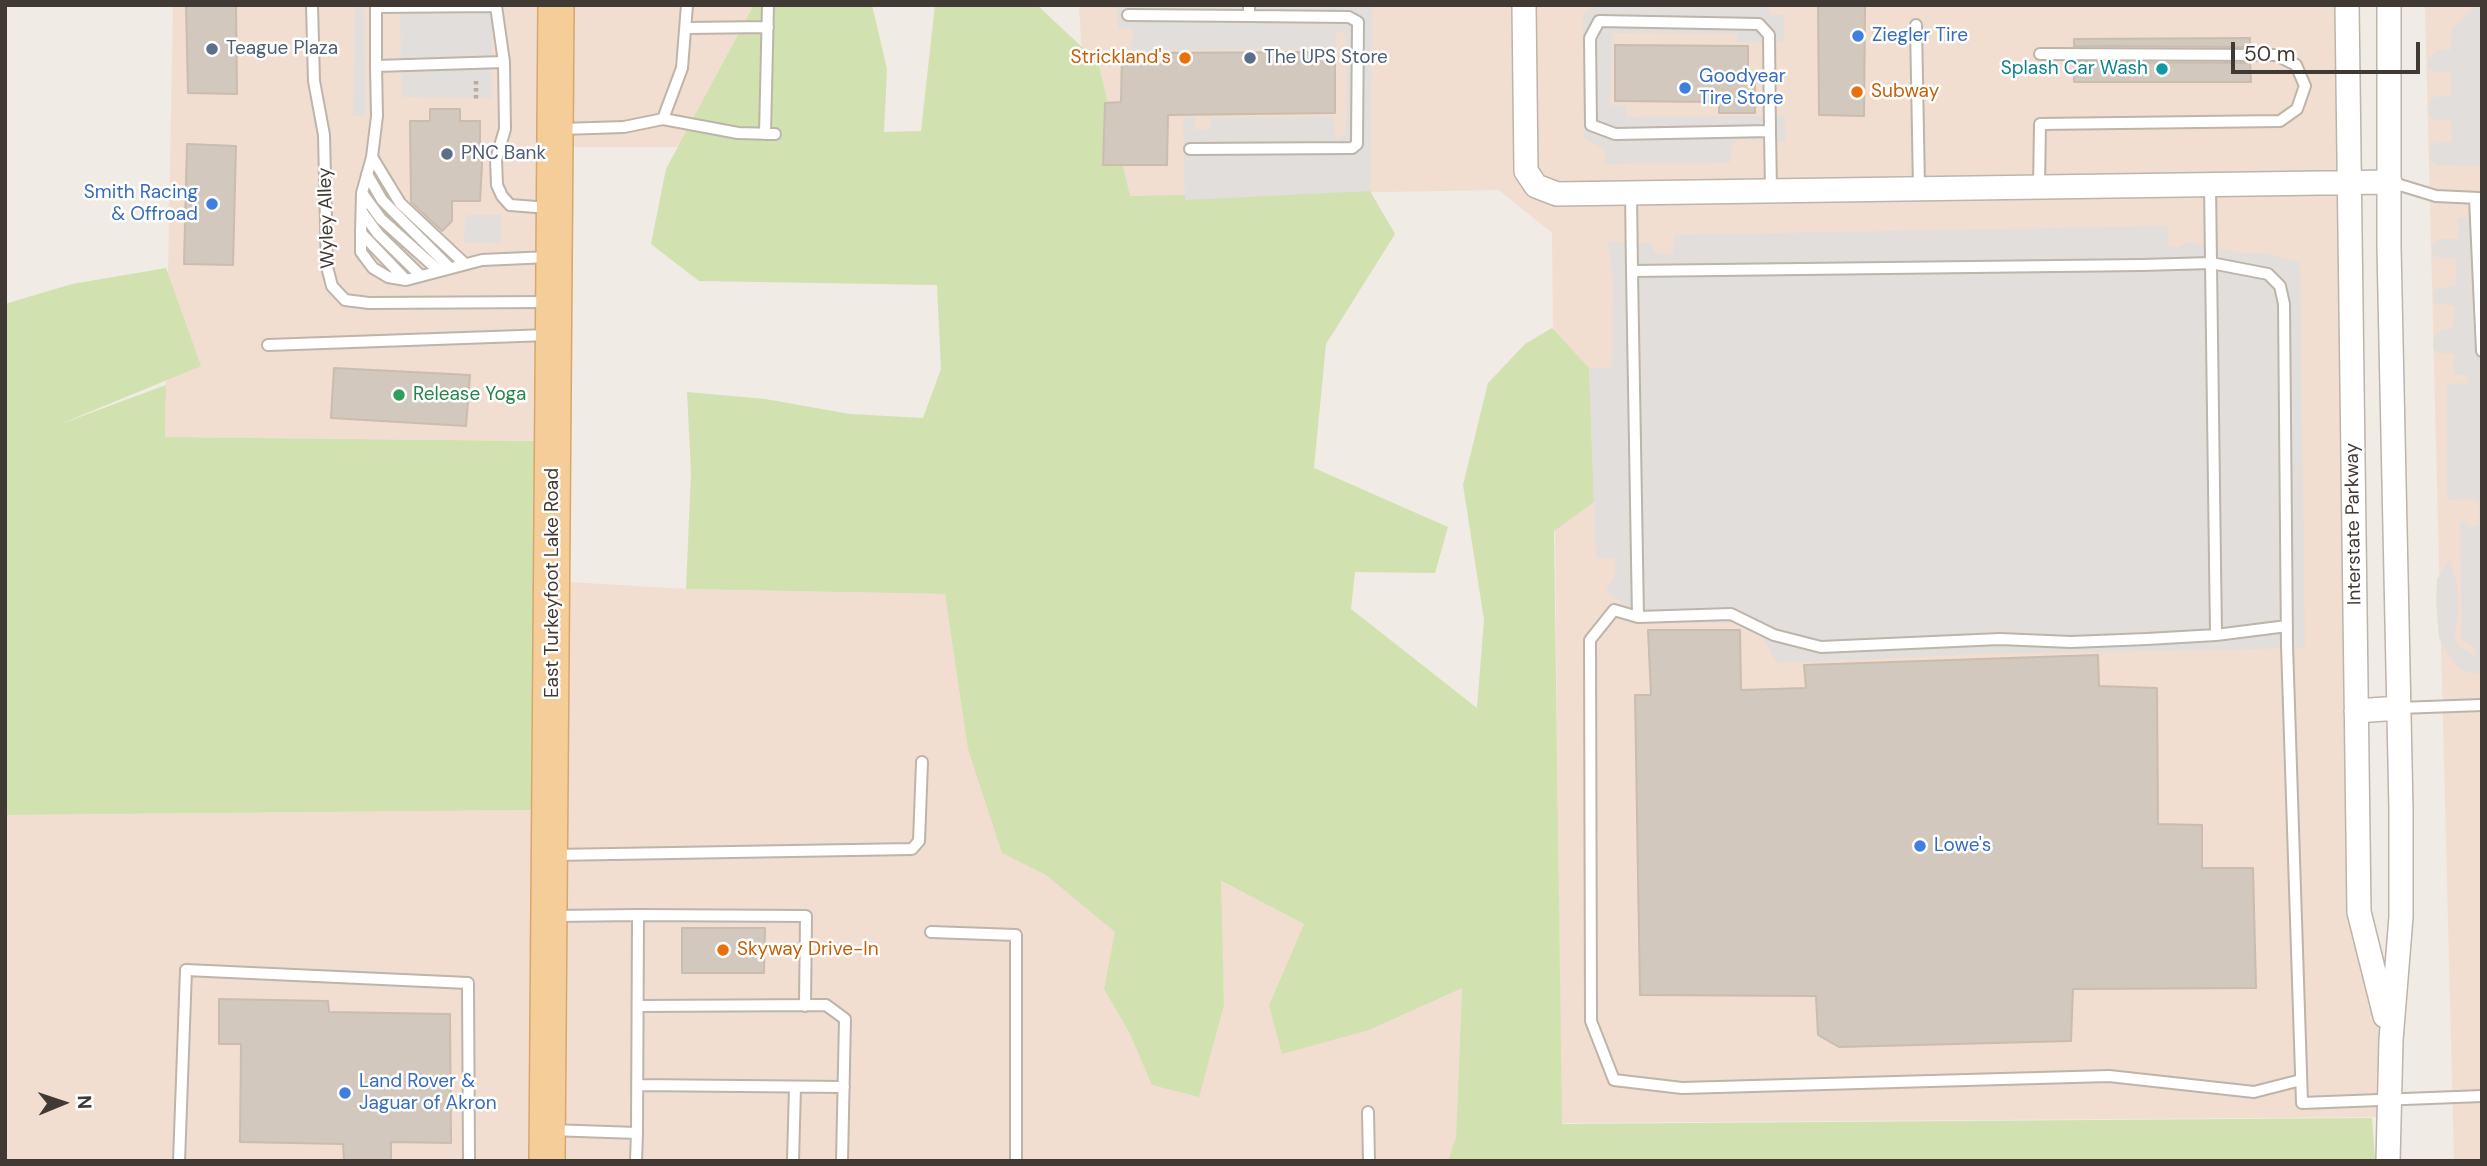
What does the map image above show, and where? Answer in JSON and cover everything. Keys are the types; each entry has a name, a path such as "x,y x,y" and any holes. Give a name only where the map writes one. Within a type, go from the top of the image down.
{"main road":[{"name":"East Turkeyfoot Lake Road","path":"547,1145 556,5"}],"street":[{"path":"1524,5 1526,171 1530,181 1546,191 1558,194 2389,182"},
{"name":"Interstate Parkway","path":"2347,5 2359,912 2391,1040"},
{"name":"Interstate Parkway","path":"2388,1161 2391,1040 2401,917 2389,182 2389,5"},
{"path":"2356,711 2399,708"}],"lane":[{"name":"Wyley Alley","path":"312,5 314,80 324,135 327,267 331,286 345,300 555,319"},
{"path":"663,119 682,68 687,5"},
{"path":"556,129 624,127 663,119 738,133 770,134 768,5"},
{"path":"555,257 482,260 406,280 388,277 373,268 361,252 362,193 372,157 377,116 376,6 496,6 503,62 505,129 496,160 497,185 510,205 556,208"},
{"path":"1128,15 1249,11 1349,17 1358,22 1357,144 1352,148 1190,149"},
{"path":"1770,131 1615,134 1591,124 1590,38 1599,21 1759,24 1769,35 1771,190"},
{"path":"1916,25 1919,188"},
{"path":"685,28 768,27"},
{"path":"2039,187 2039,124 2280,121 2297,109 2305,86 2296,65 2276,55 2040,54"},
{"path":"376,66 503,62"},
{"path":"372,157 400,203 465,264"},
{"path":"367,174 382,201 450,268"},
{"path":"2389,182 2436,196 2478,198 2482,351"},
{"path":"2210,184 2216,635"},
{"path":"1630,192 1638,617"},
{"path":"362,193 381,219 439,271"},
{"path":"362,212 379,234 422,276"},
{"path":"1632,271 2211,263 2268,274 2280,286 2284,304 2287,626 2302,1103 2482,1096"},
{"path":"268,345 555,319"},
{"path":"2287,626 2216,635 2071,642 1940,641 1821,647 1774,635 1731,614 1638,617 1614,610 1590,640 1591,1021 1614,1080 1682,1088 2109,1076 2254,1092 2301,1080"},
{"path":"2399,708 2482,705"},
{"path":"550,855 912,849 919,841 922,762"},
{"path":"636,1161 638,915"},
{"path":"549,916 806,916 805,1006"},
{"path":"931,932 1016,935 1016,1161"},
{"path":"179,1161 186,970 468,983 469,1161"},
{"path":"638,1006 826,1005 845,1019 842,1161"},
{"path":"637,1085 844,1087"},
{"path":"793,1161 795,1087"},
{"path":"1368,1112 1369,1161"},
{"path":"547,1145 637,1133"}],"shaded area":[{"path":"173,5 831,5 820,147 557,147 554,441 165,437"},
{"path":"355,5 364,5 365,116 353,116"},
{"path":"400,5 492,5 492,98 402,97"},
{"path":"1079,5 2347,5 2358,875 2391,1040 2389,1117 1561,1123 1552,233 1499,190 1090,197"},
{"path":"1118,5 1372,5 1370,191 1185,200 1183,118 1195,117 1194,129 1209,131 1211,118 1334,117 1335,140 1343,137 1346,129 1347,41 1344,33 1335,30 1336,49 1131,50 1134,29 1118,28"},
{"path":"1594,5 1769,5 1770,15 1784,15 1784,42 1738,42 1737,34 1612,33 1610,105 1626,106 1627,117 1785,116 1785,142 1738,139 1732,145 1730,163 1605,164 1605,150 1584,138 1583,15"},
{"path":"2425,5 2482,5 2482,1161 2454,1161"},
{"path":"2476,5 2482,5 2482,166 2436,165 2430,159 2430,151 2434,143 2452,142 2451,120 2436,120 2430,117 2428,106 2433,97 2451,96 2450,71 2435,72 2429,68 2428,61 2437,50 2451,50 2452,29"},
{"path":"466,215 501,215 501,243 464,243"},
{"path":"2458,218 2482,218 2482,672 2474,674 2458,668 2439,638 2436,600 2437,579 2450,559 2457,585 2458,616 2454,633 2458,646 2476,656 2475,647 2462,640 2460,521 2472,527 2479,525 2479,502 2475,499 2447,500 2447,384 2467,383 2469,379 2467,375 2454,375 2454,354 2439,353 2433,348 2434,336 2442,330 2454,327 2455,306 2434,303 2434,290 2456,285 2456,258 2440,258 2432,254 2432,245 2440,239 2458,239"},
{"path":"2167,226 2168,245 2176,248 2189,242 2239,253 2263,253 2300,263 2305,648 1980,654 1777,663 1762,637 1742,623 1647,623 1606,590 1615,576 1615,558 1596,558 1589,368 1612,369 1613,279 1608,242 1651,243 1654,252 1665,255 1673,253 1674,235"},
{"path":"552,581 686,589 945,594 957,661 1002,853 1046,875 1116,932 1104,989 1130,1034 1224,1005 1220,881 1304,924 1269,1005 1369,1030 1462,987 1456,1137 1448,1161 5,1161 5,815 550,810"}],"green space":[{"path":"754,5 872,5 887,69 884,132 921,131 935,5 1037,5 1098,62 1130,196 1370,191 1395,234 1326,344 1314,468 1448,527 1435,573 1355,572 1351,609 1477,708 1484,620 1463,485 1488,383 1525,344 1552,328 1589,368 1594,502 1554,531 1562,1124 2372,1118 2375,1161 1448,1161 1456,1137 1462,988 1369,1030 1282,1054 1269,1005 1304,924 1221,881 1224,1005 1199,1097 1152,1085 1130,1034 1104,989 1115,932 1046,875 1002,853 968,749 945,594 686,589 691,473 687,392 765,399 850,414 923,418 941,369 937,285 699,281 651,244 666,169"},
{"path":"166,268 201,366 58,425 166,385 165,437 534,441 535,810 5,815 5,304 72,284"}],"building":[{"name":"Teague Plaza","path":"186,5 236,5 237,94 188,93"},
{"path":"1818,5 1865,5 1864,116 1819,115"},
{"path":"2250,38 2250,47 2074,46 2074,39"},
{"name":"Goodyear Tire Store","path":"1615,45 1748,46 1748,74 1755,74 1755,113 1719,113 1719,102 1615,101"},
{"path":"1335,52 1335,113 1168,115 1167,165 1103,165 1105,103 1121,102 1122,53"},
{"path":"2074,62 2250,63 2251,82 2074,82"},
{"name":"PNC Bank","path":"430,109 460,109 460,121 480,121 480,146 483,146 480,201 452,201 452,221 442,231 411,202 410,121 430,121"},
{"path":"187,144 236,146 233,265 184,264"},
{"path":"334,368 470,375 466,426 331,418"},
{"name":"Lowe's","path":"1648,630 1740,630 1741,690 1806,688 1804,665 2098,655 2099,686 2157,688 2158,824 2202,825 2202,868 2253,868 2256,988 2073,989 2071,1041 1839,1047 1818,1035 1816,996 1640,995 1635,695 1651,695"},
{"name":"Skyway Drive-In","path":"682,928 765,928 764,973 682,973"},
{"name":"Land Rover & Jaguar of Akron","path":"219,999 328,1001 329,1012 450,1014 451,1143 391,1142 391,1161 344,1161 343,1144 240,1142 241,1044 219,1044"}],"place":[{"name":"Ziegler Tire","path":"1858,36"},
{"name":"Teague Plaza","path":"212,49"},
{"name":"Strickland's","path":"1185,58"},
{"name":"The UPS Store","path":"1250,58"},
{"name":"Splash Car Wash","path":"2162,69"},
{"name":"Goodyear Tire Store","path":"1685,88"},
{"name":"Subway","path":"1857,92"},
{"name":"PNC Bank","path":"447,154"},
{"name":"Smith Racing & Offroad","path":"212,204"},
{"name":"Release Yoga","path":"399,395"},
{"name":"Lowe's","path":"1920,846"},
{"name":"Skyway Drive-In","path":"723,950"},
{"name":"Land Rover & Jaguar of Akron","path":"345,1093"}]}
